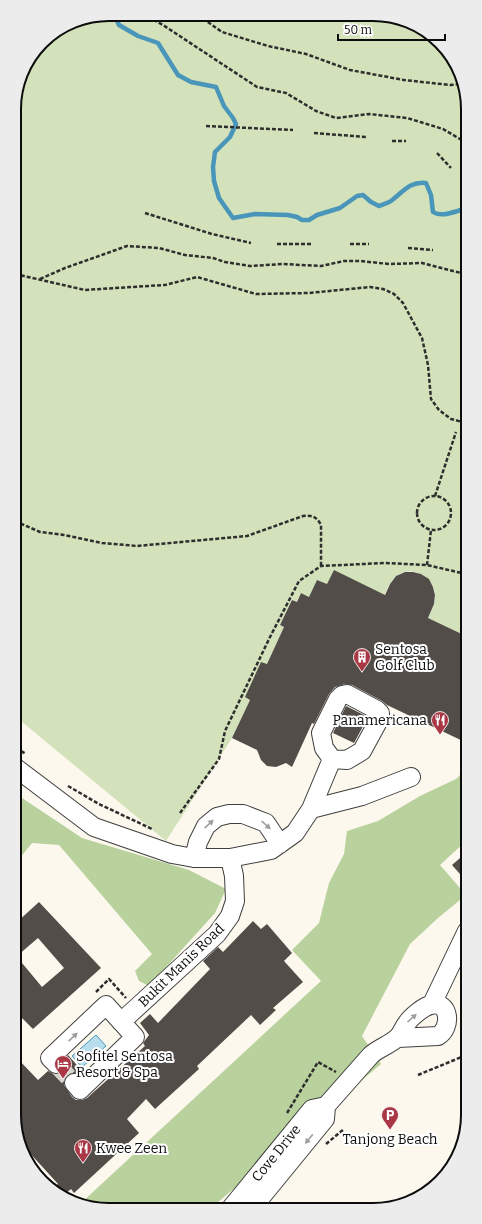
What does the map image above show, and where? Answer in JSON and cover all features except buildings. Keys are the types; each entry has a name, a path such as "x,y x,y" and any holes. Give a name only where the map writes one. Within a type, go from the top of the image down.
{"street":[{"path":"21,772 94,827 172,854 194,858 230,858 270,850 296,833 311,809 332,759"},
{"path":"311,809 362,796 411,777"},
{"path":"194,858 198,842 206,826 217,817 229,814 243,814 266,823 280,844"},
{"name":"Bukit Manis Road","path":"121,1022 217,934 230,916 236,901 234,876 230,858"},
{"path":"432,1004 461,944"},
{"name":"Cove Drive","path":"235,1203 312,1109 326,1106 376,1050 398,1038 432,1037 442,1034 448,1020 446,1012 438,1005 432,1004 424,1008 411,1018 398,1038"},
{"path":"56,1064 50,1058 106,1005 135,1037 80,1090 74,1083"},
{"name":"Cove Drive","path":"257,1203 325,1119 326,1106"}],"path":[{"path":"156,21 257,87 286,93 316,110 336,118 369,114 407,118 443,129 461,140"},
{"path":"206,21 222,32 268,46 306,54 350,70 404,80 457,84"},
{"path":"206,126 293,130"},
{"path":"314,133 366,137"},
{"path":"392,141 406,141"},
{"path":"437,153 451,168"},
{"path":"145,214 212,234 251,243"},
{"path":"277,244 311,244"},
{"path":"350,244 369,244"},
{"path":"40,279 65,268 127,246 159,248 185,255 213,258 225,262 250,266 283,264 321,266 344,261 389,264 422,263 461,273"},
{"path":"408,248 433,250"},
{"path":"21,275 85,290 165,285 197,277 256,294 309,293 370,287 383,289 394,294 403,303 422,338 428,364 430,399 439,410 451,419 461,422"},
{"path":"435,496 456,432"},
{"path":"429,496 435,496 442,497 448,502 451,508 452,516 449,523 444,528 431,530 425,528 420,523 417,517 417,511 423,500 429,496"},
{"path":"21,524 40,532 64,535 102,543 137,546 247,536 303,516 312,516 319,521 321,525 321,566"},
{"path":"427,565 431,530"},
{"path":"180,813 219,759 225,731 270,636 299,581 321,566 385,563 427,565 461,573"},
{"path":"21,751 31,758"},
{"path":"66,784 99,804 155,830"},
{"path":"418,1075 461,1057"}],"green space":[{"path":"373,21 401,26 422,36 443,55 454,75 460,98 461,634 428,618 434,604 434,588 426,577 420,574 407,572 401,573 395,577 389,584 383,599 317,580 309,597 301,593 297,602 292,600 280,625 284,627 267,664 245,697 250,700 232,738 166,841 21,721 21,103 24,86 30,70 39,55 55,39 75,28 98,22"},
{"path":"461,774 461,846 440,865 461,889 461,899 410,944 362,1036 381,1064 217,1203 109,1203 85,1199 321,981 292,950 319,923 329,883 344,854 347,831 378,821 420,796 456,779"},
{"path":"21,797 82,838 189,870 226,889 215,913 149,986 139,981 135,971 152,954 59,845 32,843 21,857"}],"water":[{"path":"96,1035 106,1046 82,1067 72,1056"}],"waterway":[{"path":"117,21 119,25 138,36 158,43 178,75 191,82 216,87 224,106 236,124 230,137 215,152 213,167 214,181 219,198 233,218 255,214 288,215 302,220 309,220 317,215 340,208 357,196 363,195 371,202 379,206 391,201 411,185 420,183 426,183 431,195 433,212 437,214 449,214 461,210"}],"tunnel":[{"path":"56,1064 74,1083"}],"place":[{"name":"Sentosa Golf Club","path":"362,672"},
{"name":"Panamericana","path":"440,735"},
{"name":"Sofitel Sentosa Resort & Spa","path":"63,1079"},
{"name":"Tanjong Beach","path":"390,1130"},
{"name":"Kwee Zeen","path":"83,1163"}]}
